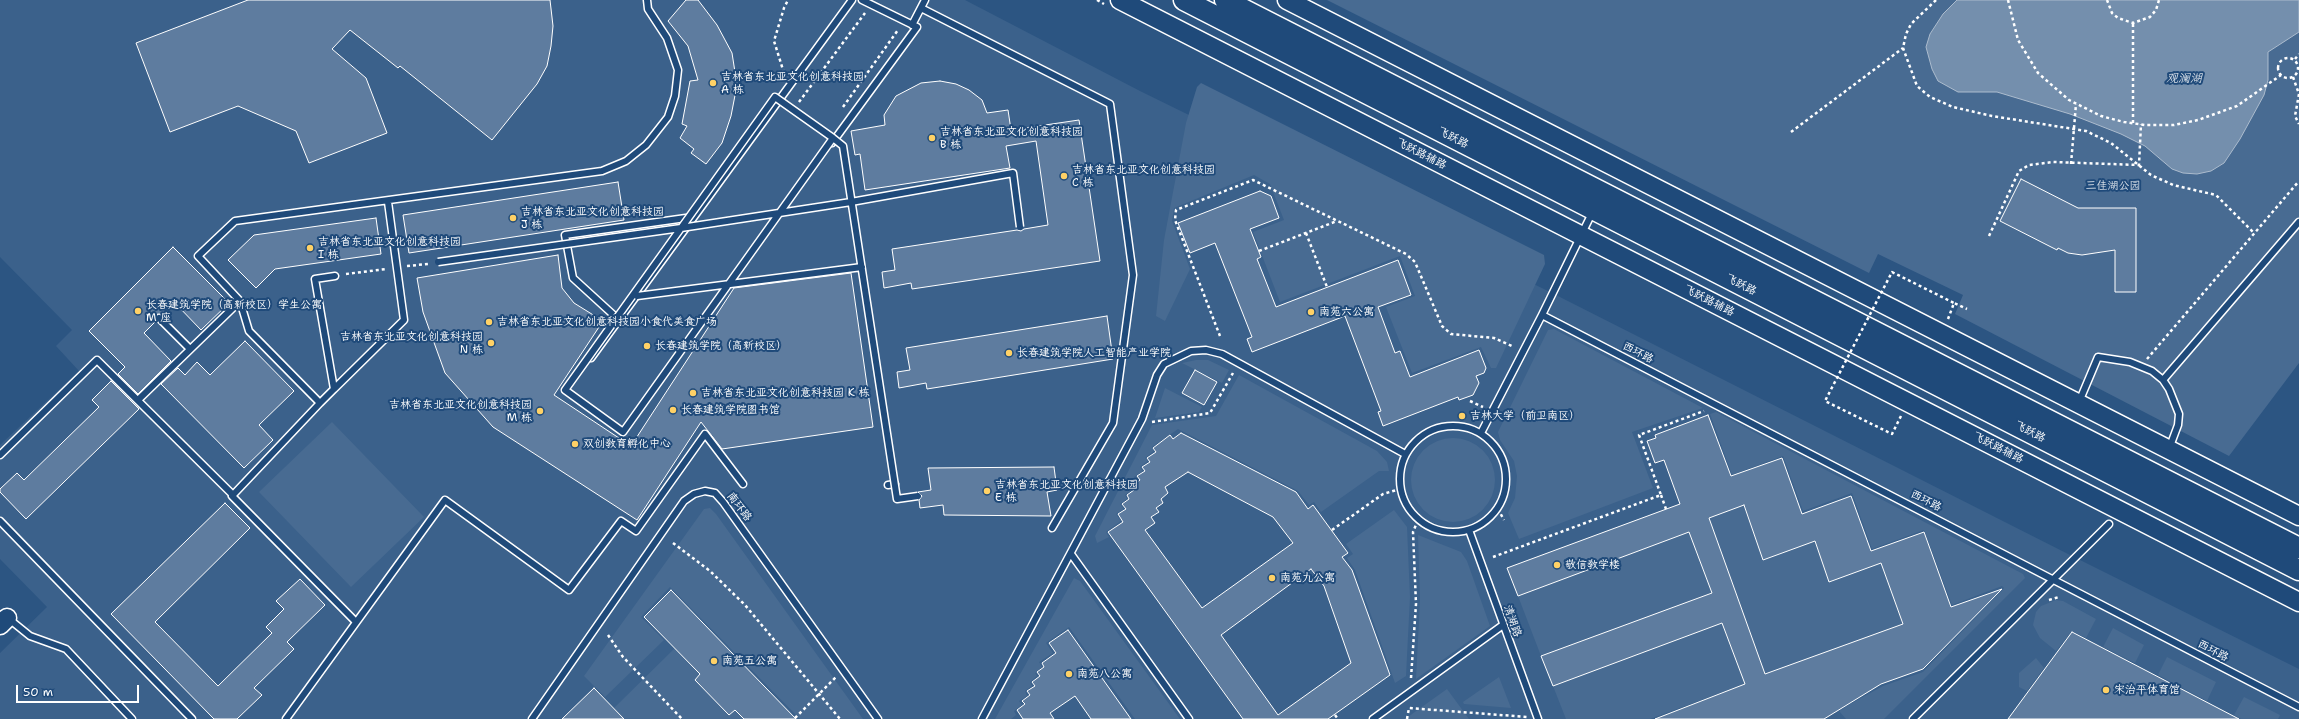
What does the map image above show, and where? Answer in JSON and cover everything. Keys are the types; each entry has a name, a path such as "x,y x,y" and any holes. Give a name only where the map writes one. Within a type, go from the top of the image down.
{"main road":[{"name":"飞跃路","path":"1184,0 1598,201 2299,548"},
{"name":"飞跃路","path":"1225,0 1598,201 2299,570"}],"street":[{"name":"飞跃路辅路","path":"1120,0 2299,602"},
{"path":"1287,0 2299,516"}],"lane":[{"path":"320,403 249,331 240,301 198,256 235,222 388,202 602,171 626,161 646,146 668,117 675,96 678,70 667,38 648,9 647,0"},
{"path":"852,0 568,391 623,431 917,27 872,2 862,0"},
{"path":"912,25 925,0"},
{"path":"921,8 1110,104 1133,275 1113,423 1052,528"},
{"path":"833,138 623,432 565,390 775,98 833,138 843,146 862,267 892,485 897,499 918,496"},
{"path":"438,262 681,228 852,202 1013,172 1020,227"},
{"path":"1481,433 1524,351 1598,201"},
{"path":"233,494 320,403 404,320 388,202"},
{"path":"619,320 573,278 565,235 694,216"},
{"path":"2163,380 2299,222"},
{"path":"637,296 862,267"},
{"path":"334,389 315,279 335,276"},
{"path":"138,400 240,301"},
{"name":"西环路","path":"1542,315 1719,405 2299,707"},
{"path":"159,318 190,349"},
{"path":"982,719 1142,419 1157,376 1164,364 1191,351 1206,350 1222,354 1405,454"},
{"path":"2078,404 2098,357 2130,362 2141,366 2163,380 2174,400 2179,414 2178,425 2169,450"},
{"path":"0,455 97,360 233,494 232,496 356,622"},
{"path":"1447,426 1465,426 1481,433 1494,444 1503,459 1506,470 1505,494 1498,509 1485,522 1469,530 1445,531 1434,529 1418,520 1407,506 1400,489 1400,472 1405,454 1416,440 1436,429 1447,426"},
{"path":"286,719 445,500 569,590 621,521 636,531 705,434 744,484"},
{"name":"南环路","path":"532,719 684,501 694,494 705,491 715,493 723,502 878,719"},
{"path":"0,521 192,719"},
{"path":"1913,719 2055,580 2109,524"},
{"name":"清湖路","path":"1469,530 1538,719"},
{"path":"1071,554 1189,719"},
{"path":"4,622 30,636 66,650 132,719"},
{"path":"1373,719 1503,626"}],"path":[{"path":"775,98 786,79 774,41 784,8 788,0"},
{"path":"1936,0 1911,24 1906,34 1903,48 1917,86 1936,99 1953,107 1992,116 2074,129 2111,143 2151,175 2173,185 2216,194 2254,233"},
{"path":"2008,0 2018,40 2028,59 2038,73 2052,87 2076,104 2101,116 2141,124 2174,124 2220,114 2237,106 2281,75"},
{"path":"2107,0 2112,13 2118,18 2133,23 2150,17 2156,10 2159,0"},
{"path":"793,110 872,2"},
{"path":"842,108 905,21"},
{"path":"2133,23 2133,123"},
{"path":"1791,132 1903,48"},
{"path":"2295,59 2299,54"},
{"path":"2284,58 2295,59 2299,69 2293,77 2286,78 2281,75 2278,71 2280,61 2284,58"},
{"path":"2293,77 2299,94 2294,116 2299,124"},
{"path":"2071,164 2076,104"},
{"path":"2139,165 2141,124"},
{"path":"1989,236 2019,170 2029,165 2052,162 2071,164 2139,165"},
{"path":"1220,336 1175,220 1176,210 1253,180 1406,254 1415,262 1442,326 1450,334 1494,338 1524,351"},
{"path":"2141,366 2299,181"},
{"path":"1259,251 1337,221"},
{"path":"1306,233 1327,287"},
{"path":"1901,416 1892,434 1824,401 1892,272 1967,309"},
{"path":"1947,318 1954,303"},
{"path":"1150,422 1210,413 1238,363"},
{"path":"1666,509 1639,435 1719,405"},
{"path":"1332,530 1383,494 1400,489"},
{"path":"1493,557 1661,495"},
{"path":"1498,509 1504,520"},
{"path":"1411,679 1416,604 1413,532 1418,520"},
{"path":"673,543 710,572 745,605 840,719"},
{"path":"608,635 623,657 682,719"},
{"path":"795,718 843,670"},
{"path":"1407,719 1408,708 1518,718 1528,717"},
{"path":"1334,714 1338,719"}],"shaded area":[{"path":"0,0 965,0 1140,91 1552,293 2299,669 2299,719 0,719 0,653 47,607 0,559 0,445 79,371 56,346 72,330 0,257"}],"green space":[{"name":"三佳湖公园","path":"1327,0 2299,0 2299,363 2229,456 1955,314 1963,295 1878,254 1869,273"},
{"path":"1201,83 1544,255 1545,264 1496,368 1491,368 1481,347 1412,373 1386,307 1415,296 1400,256 1280,302 1253,232 1284,220 1270,184 1254,175 1174,208 1172,221 1190,269 1165,321 1156,316 1164,240 1186,123 1197,87"},
{"path":"1554,329 1703,408 1632,432 1653,488 1519,539 1508,513 1515,498 1517,476 1514,461 1500,440 1498,432 1548,330"},
{"path":"1196,360 1208,360 1229,370 1222,383 1182,363"},
{"path":"1239,375 1377,451 1387,462 1389,471 1379,471 1321,512 1314,502 1309,505 1298,491 1178,429 1152,447 1154,451 1145,458 1148,461 1140,467 1143,471 1134,477 1137,481 1130,486 1132,490 1125,495 1127,499 1120,504 1124,509 1116,514 1121,521 1106,532 1109,537 1097,543 1095,536 1152,425 1216,416"},
{"path":"1165,388 1202,407 1199,412 1155,418"},
{"path":"1716,412 2023,574 2025,578 1884,719 1846,719 1839,711 1850,704 1883,686 1923,672 2004,588 2002,586 1952,605 1924,530 1872,549 1852,493 1803,511 1783,456 1732,475 1710,414"},
{"path":"332,422 424,517 351,587 259,492"},
{"path":"1453,438 1461,439 1476,445 1488,457 1494,472 1494,488 1488,503 1476,515 1461,521 1453,522 1445,521 1430,515 1418,503 1412,488 1411,480 1412,472 1418,457 1430,445 1445,439"},
{"path":"1738,489 1763,560 1815,541 1830,582 1881,563 1903,624 1765,674 1709,518"},
{"path":"710,508 716,514 863,719 800,719 670,587 641,617 664,640 605,697 584,676 704,509"},
{"path":"1394,510 1407,527 1410,597 1406,676 1395,683 1355,570 1347,558 1353,554 1346,544"},
{"path":"1689,532 1712,593 1541,656 1518,596"},
{"path":"1418,535 1461,552 1467,561 1490,626 1416,679 1420,600"},
{"path":"1074,578 1080,581 1180,719 1135,719 1069,627 1046,643 1053,653 1039,662 1042,667 1035,673 1037,676 1030,682 1032,686 1025,691 1027,696 1019,701 1022,705 1014,711 1016,715 1011,719 995,719"},
{"path":"2056,600 2063,601 2096,619 2086,638 2072,631 2056,651 2040,638 2033,625 2036,612 2041,606"},
{"path":"1722,623 1745,684 1650,719 1566,719 1553,686"},
{"path":"2113,628 2144,645 2135,663 2103,647"},
{"path":"675,648 700,674 695,680 729,715 735,710 744,719 624,719 614,708"},
{"path":"2167,657 2216,682 2207,701 2158,675"},
{"path":"2036,658 2044,668 2027,691 2019,687 2019,673"},
{"path":"1499,677 1511,708 1464,704 1463,702"},
{"path":"1447,689 1469,719 1405,719"},
{"path":"2244,697 2280,715 2278,719 2241,719 2234,715"}],"water":[{"name":"观澜湖","path":"1957,0 2299,0 2299,32 2268,52 2268,80 2264,95 2240,139 2224,163 2211,171 2197,174 2183,173 2172,169 2145,146 2121,134 2070,114 1997,92 1958,92 1938,81 1932,69 1926,47 1930,34 1943,14"}],"building":[{"path":"248,0 550,0 553,26 551,46 547,66 537,84 492,140 400,66 398,68 350,30 332,49 366,78 387,133 309,163 296,131 238,106 170,132 136,43"},
{"name":"吉林省东北亚文化创意科技园 A 栋","path":"686,0 698,0 717,25 732,53 737,85 731,116 722,143 706,164 691,153 694,149 680,138 687,126 682,124 690,81 698,80 688,46 668,21"},
{"path":"940,81 956,84 969,90 982,100 987,113 1008,110 1011,130 1079,120 1100,261 912,289 911,283 884,288 882,272 895,270 892,249 1017,230 1021,231 1024,229 1048,225 1036,141 1006,146 1010,168 865,190 860,154 855,155 851,131 885,125 884,115 896,96 921,83"},
{"path":"2021,179 2078,208 2136,208 2136,292 2115,292 2115,250 2082,255 2068,253 2058,248 2057,250 2000,221"},
{"name":"吉林省东北亚文化创意科技园 J 栋","path":"618,182 624,220 409,253 403,215"},
{"name":"南苑六公寓","path":"1260,191 1271,196 1279,218 1250,229 1261,257 1257,259 1276,307 1398,260 1411,295 1378,307 1395,353 1400,351 1410,377 1479,350 1486,368 1484,373 1476,376 1479,383 1473,395 1459,400 1458,397 1383,426 1378,412 1381,411 1345,316 1252,352 1247,339 1252,337 1215,243 1190,253 1178,223"},
{"name":"吉林省东北亚文化创意科技园 I 栋","path":"376,218 381,254 275,269 256,288 228,260 254,235"},
{"name":"长春建筑学院（高新校区）学生公寓 M 座","path":"173,247 229,303 201,330 175,303 162,315 156,315 156,321 144,333 171,361 138,394 118,374 125,367 89,331"},
{"path":"558,255 562,288 574,303 603,321 554,395 631,446 734,288 851,273 873,427 722,449 701,422 637,520 493,427 445,373 423,312 417,278"},
{"path":"1107,316 1113,359 927,389 926,383 899,388 897,372 910,370 906,348"},
{"path":"245,341 294,391 259,425 273,440 244,468 161,384 178,368 185,375 197,362 210,375"},
{"path":"1195,370 1217,382 1204,405 1182,393"},
{"path":"111,381 139,409 26,519 0,492 0,489 17,473 24,480 99,407 92,400"},
{"name":"敬信教学楼","path":"1708,415 1731,476 1782,458 1802,514 1851,496 1871,551 1924,532 1951,607 2002,589 1923,669 1881,684 1824,719 1655,719 1745,684 1722,623 1553,686 1541,656 1712,593 1689,532 1518,596 1507,568 1680,504 1664,460 1655,463 1647,441 1656,438 1655,435","holes":["1744,505 1763,560 1815,541 1829,582 1881,563 1903,624 1765,674 1709,518"]},
{"name":"南苑九公寓","path":"1181,433 1296,492 1308,509 1313,505 1348,553 1342,557 1352,570 1390,675 1328,719 1243,719 1108,532 1123,522 1118,514 1126,509 1122,504 1129,499 1127,495 1134,490 1132,486 1140,480 1137,476 1145,471 1142,467 1150,462 1147,458 1156,452 1153,448 1170,435 1173,439","holes":["1188,472 1273,517 1293,543 1202,608 1145,530 1155,523 1151,517 1159,512 1156,508 1163,503 1161,499 1168,493 1165,487","1311,569 1324,586 1351,663 1278,715 1221,635"]},
{"name":"吉林省东北亚文化创意科技园 E 栋","path":"1054,467 1057,490 1047,492 1051,516 944,515 943,505 920,508 919,500 922,496 918,492 931,490 928,468"},
{"path":"225,503 250,528 155,622 218,686 272,633 266,627 284,609 276,601 300,579 325,605 287,642 294,649 254,688 262,695 237,719 214,719 111,614"},
{"name":"南苑五公寓","path":"671,590 796,719 744,719 735,710 729,715 695,680 700,674 644,617"},
{"name":"南苑八公寓","path":"1068,630 1131,719 1091,719 1075,696 1050,713 1054,719 1023,719 1017,710 1025,704 1022,701 1030,695 1027,691 1035,686 1032,682 1040,676 1037,672 1044,667 1042,663 1056,653 1049,643"},
{"name":"宋治平体育馆","path":"2072,632 2239,719 2008,719"},
{"path":"594,688 624,719 562,719"}],"place":[{"name":"吉林省东北亚文化创意科技园 A 栋","path":"713,83"},
{"name":"吉林省东北亚文化创意科技园 B 栋","path":"932,138"},
{"name":"吉林省东北亚文化创意科技园 C 栋","path":"1064,176"},
{"name":"吉林省东北亚文化创意科技园 J 栋","path":"513,218"},
{"name":"吉林省东北亚文化创意科技园 I 栋","path":"310,248"},
{"name":"长春建筑学院（高新校区）学生公寓 M 座","path":"138,311"},
{"name":"南苑六公寓","path":"1311,312"},
{"name":"吉林省东北亚文化创意科技园小食代美食广场","path":"489,322"},
{"name":"吉林省东北亚文化创意科技园 N 栋","path":"491,343"},
{"name":"长春建筑学院（高新校区）","path":"647,346"},
{"name":"长春建筑学院人工智能产业学院","path":"1009,353"},
{"name":"吉林省东北亚文化创意科技园 K 栋","path":"693,393"},
{"name":"长春建筑学院图书馆","path":"673,410"},
{"name":"吉林省东北亚文化创意科技园 M 栋","path":"540,411"},
{"name":"吉林大学（前卫南区）","path":"1462,416"},
{"name":"双创教育孵化中心","path":"575,444"},
{"name":"吉林省东北亚文化创意科技园 E 栋","path":"987,491"},
{"name":"敬信教学楼","path":"1557,565"},
{"name":"南苑九公寓","path":"1272,578"},
{"name":"南苑五公寓","path":"714,661"},
{"name":"南苑八公寓","path":"1069,674"},
{"name":"宋治平体育馆","path":"2106,690"}]}
